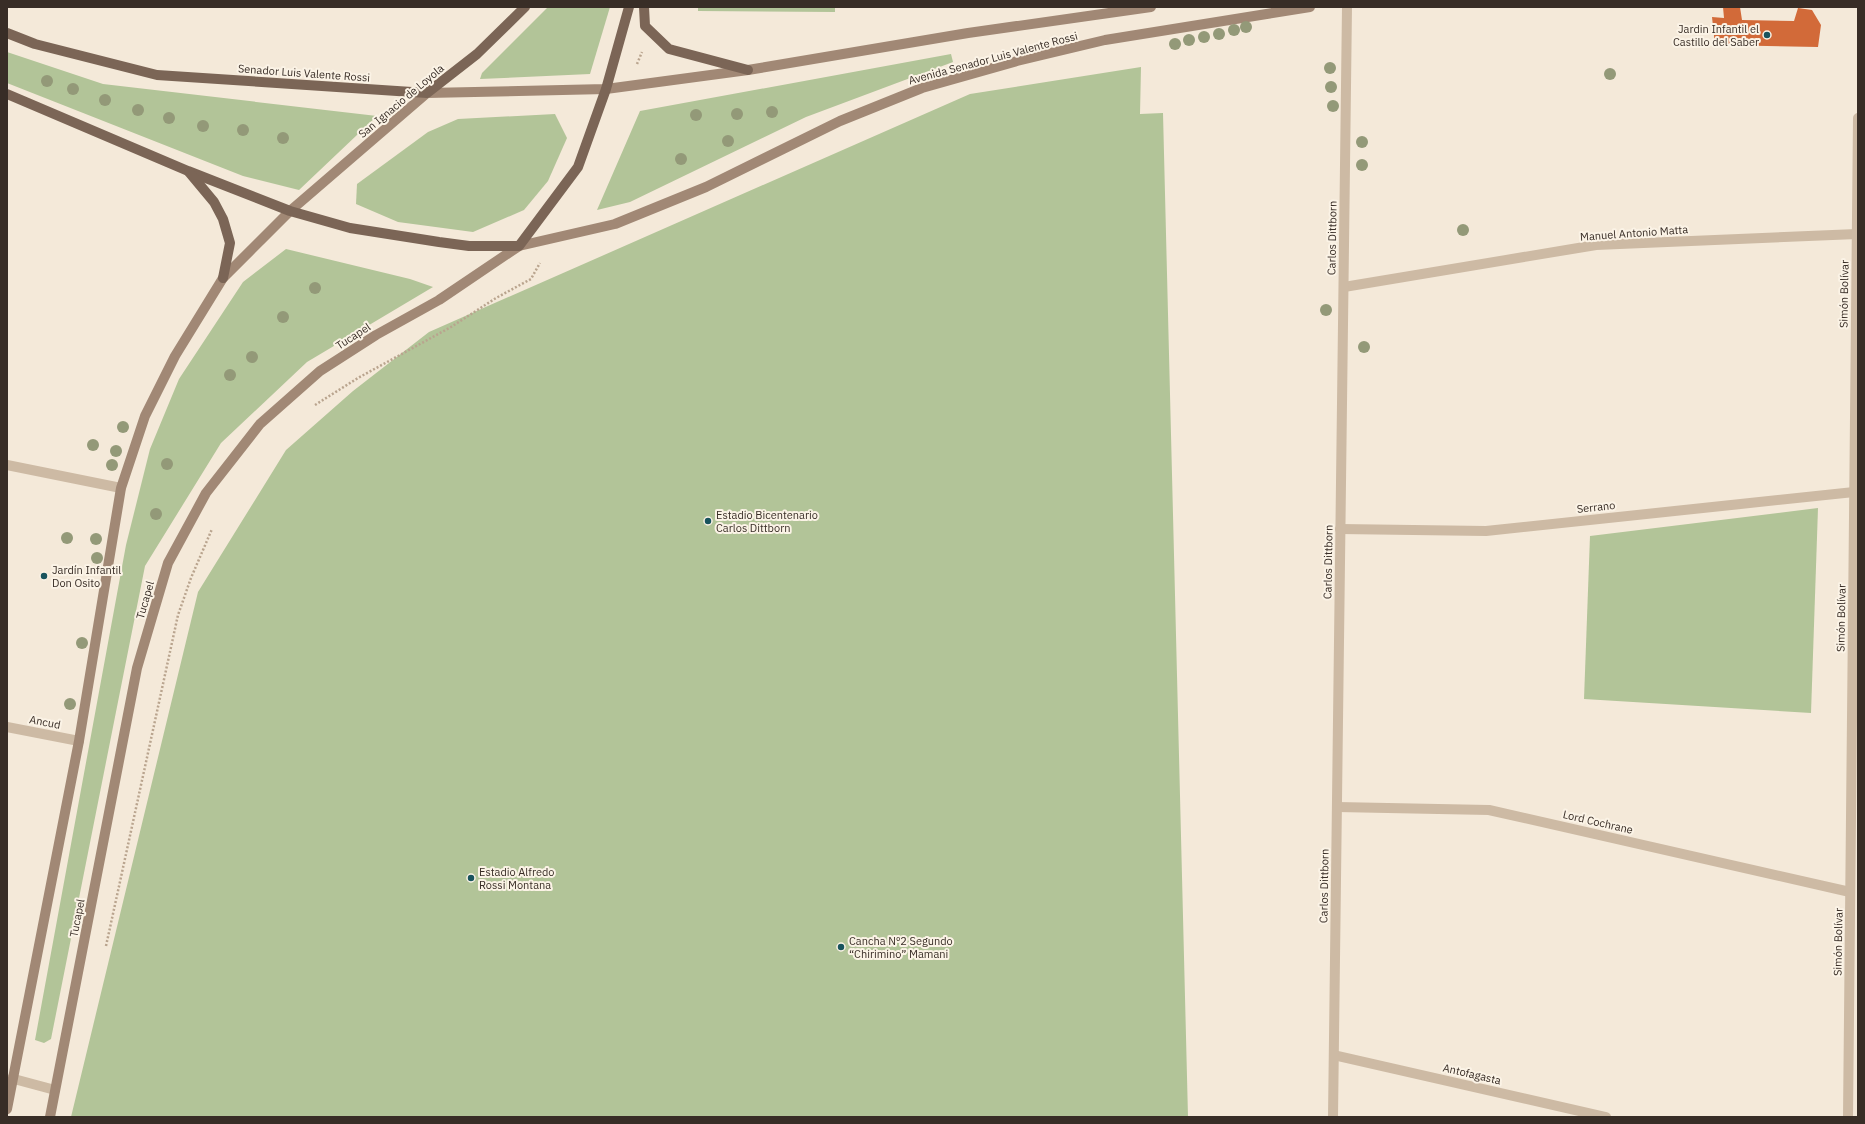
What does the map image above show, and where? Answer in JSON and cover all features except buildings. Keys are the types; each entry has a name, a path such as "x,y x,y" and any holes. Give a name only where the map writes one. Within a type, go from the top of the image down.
{"main road":[{"name":"San Ignacio de Loyola","path":"290,212 427,93 476,54 525,7"},
{"path":"7,94 290,212 350,228 439,242 469,246 519,246 578,167 606,89 629,7"},
{"path":"644,7 645,26 669,49 748,70"},
{"name":"Avenida Senador Luis Valente Rossi","path":"606,89 748,70 968,33 1151,7"},
{"name":"Avenida Senador Luis Valente Rossi","path":"519,246 615,224 706,187 840,121 922,88 1017,61 1105,40 1310,7"},
{"name":"Senador Luis Valente Rossi","path":"7,33 35,44 156,75 427,93 606,89"},
{"path":"188,170 214,202 225,225 230,243 223,278"},
{"path":"7,1109 11,1080 79,741 121,488 145,416 175,356 223,278 290,212"},
{"name":"Tucapel","path":"50,1117 137,668 168,563 203,499 260,424 320,371 376,335 439,300 519,246"}],"street":[{"name":"Carlos Dittborn","path":"1333,1117 1347,7"},
{"name":"Simón Bolívar","path":"1848,1117 1854,920 1850,892 1856,592 1854,492 1858,118"},
{"name":"Manuel Antonio Matta","path":"1344,286 1596,245 1857,234"},
{"path":"7,465 121,488"},
{"name":"Serrano","path":"1340,529 1486,531 1854,492"},
{"name":"Ancud","path":"7,727 79,741"},
{"name":"Lord Cochrane","path":"1337,807 1489,810 1850,892"},
{"name":"Antofagasta","path":"1334,1055 1606,1117"},
{"path":"11,1080 55,1090"}],"path":[{"path":"629,86 649,29"},
{"path":"313,407 358,378 451,327 496,298 531,279 555,238"},
{"path":"106,947 178,615 191,578 213,527"}],"green space":[{"path":"548,7 610,7 590,74 480,79 482,73"},
{"path":"698,7 835,7 835,12 698,11"},
{"path":"7,52 103,84 377,116 299,190 243,176 7,83"},
{"path":"951,54 953,62 806,117 630,202 597,210 640,111"},
{"name":"Estadio Bicentenario Carlos Dittborn","path":"1141,67 1140,114 1163,113 1188,1117 71,1117 198,592 286,450 353,391 429,332 970,94"},
{"path":"555,114 567,138 548,181 524,210 473,232 398,222 356,204 357,184 428,132 458,119"},
{"path":"286,249 410,279 433,287 307,362 221,443 145,566 51,1039 44,1043 35,1040 126,545 150,449 179,379 243,282"},
{"path":"1818,508 1811,713 1584,699 1590,536"}],"place":[{"name":"Jardin Infantil el Castillo del Saber","path":"1767,35"},
{"name":"Estadio Bicentenario Carlos Dittborn","path":"708,521"},
{"name":"Jardín Infantil Don Osito","path":"44,576"},
{"name":"Estadio Alfredo Rossi Montana","path":"471,878"},
{"name":"Cancha Nº2 Segundo “Chirimino” Mamani","path":"841,947"}]}
